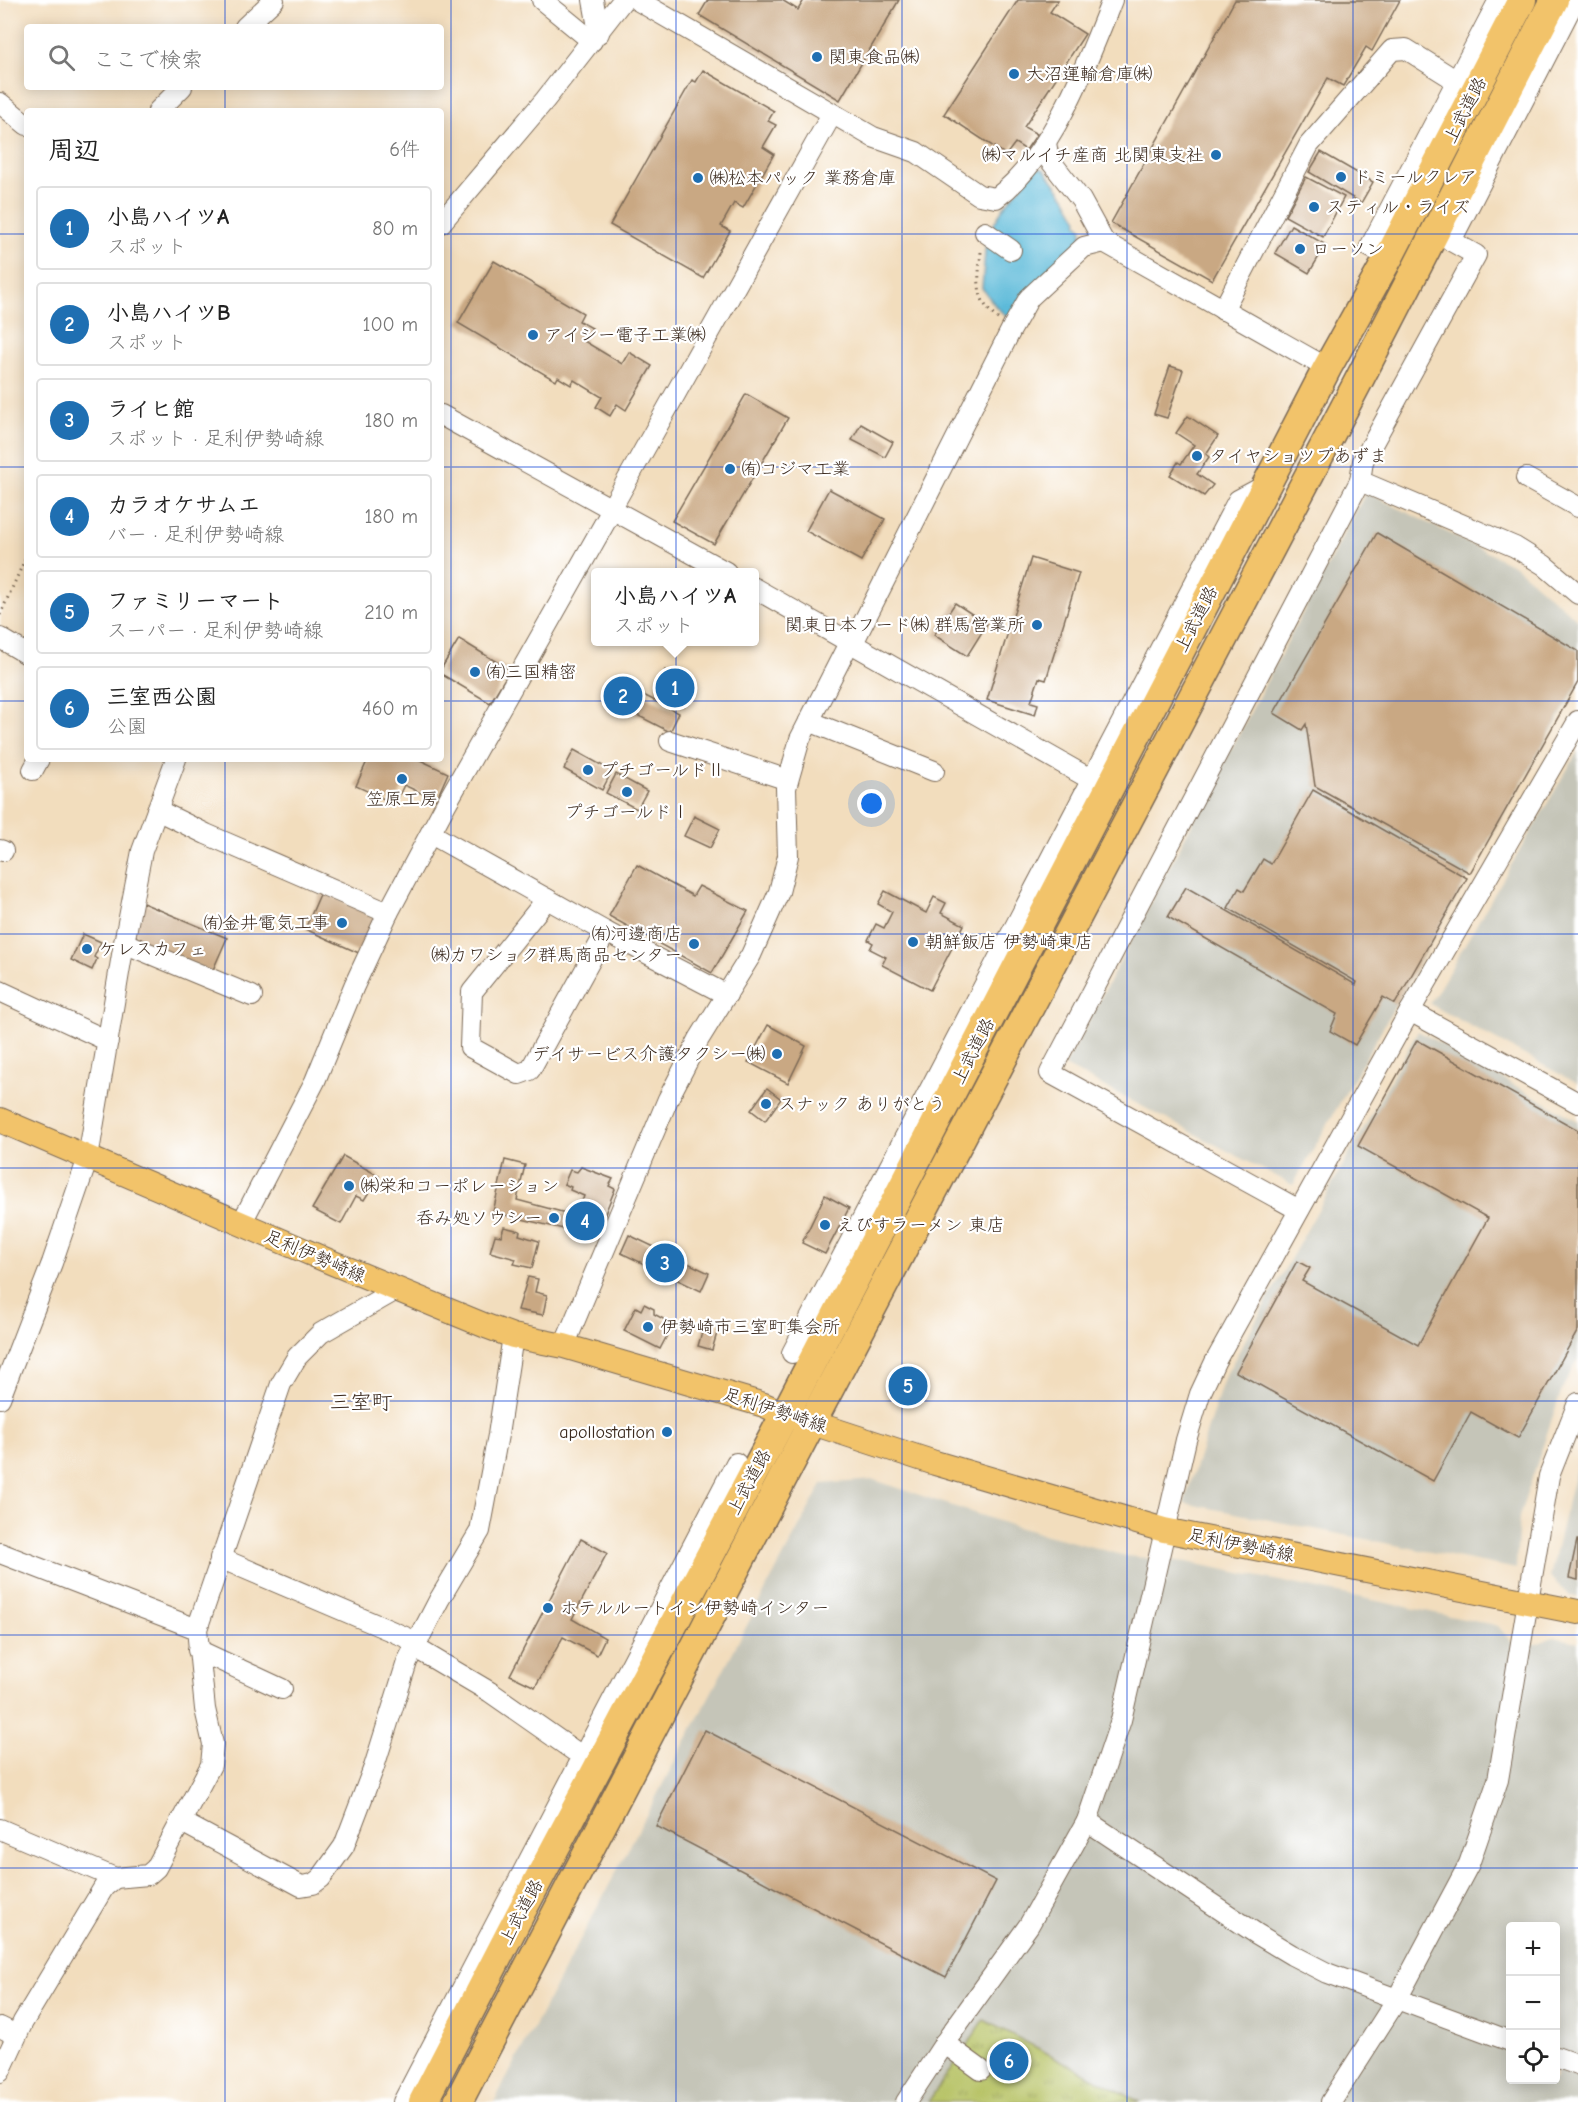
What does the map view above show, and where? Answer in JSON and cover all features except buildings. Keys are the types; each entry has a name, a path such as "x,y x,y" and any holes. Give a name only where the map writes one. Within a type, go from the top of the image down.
{"highway":[{"name":"上武道路","path":"423,2102 785,1414 1327,368 1389,257 1522,0"},
{"name":"上武道路","path":"458,2102 1358,382 1554,0"}],"main road":[{"name":"足利伊勢崎線","path":"0,1120 396,1290 513,1336 564,1346 764,1405 935,1464 1164,1530 1578,1612"}],"street":[{"path":"248,24 274,0"},
{"path":"542,0 595,37"},
{"path":"592,0 595,37"},
{"path":"444,219 545,100 623,0"},
{"path":"637,0 873,137 916,152 979,195 996,198 1035,158 1046,143 1090,55 1112,0"},
{"path":"1389,257 1370,247 1499,0"},
{"path":"1299,1210 1050,1073 1360,481 1363,461 1476,255 1451,242 1575,0"},
{"path":"1223,310 1309,145 1392,50 1406,49 1457,81"},
{"path":"161,108 179,90"},
{"path":"0,104 24,123"},
{"path":"241,1224 315,1081 354,986 388,913 430,834 832,114"},
{"path":"1046,143 1049,159 1081,200 1104,242 1327,368"},
{"path":"985,232 1011,250"},
{"path":"564,1346 668,1099 699,1039 751,955 778,892 788,856 786,788 800,739 1029,298 1084,247 1104,242"},
{"path":"444,417 717,568"},
{"path":"1526,478 1578,507"},
{"path":"1360,481 1515,547 1544,565 1578,594"},
{"path":"792,1353 1238,500 1266,485"},
{"path":"759,591 1092,780"},
{"path":"0,638 24,652"},
{"path":"809,721 933,771"},
{"path":"906,2102 944,2043 1029,1925 1086,1821 1121,1720 1164,1530 1200,1394 1220,1353 1410,1011 1578,721"},
{"path":"670,741 788,780"},
{"path":"0,1396 52,1263 88,1158 142,851 175,762"},
{"path":"157,810 206,834 388,913"},
{"path":"430,834 606,932 727,995"},
{"path":"547,899 472,992 470,1047 519,1074 530,1070 606,932"},
{"path":"124,943 252,996"},
{"path":"0,991 108,1041"},
{"path":"1410,1011 1578,1103"},
{"path":"868,1206 874,1242"},
{"path":"0,1829 115,1878 148,1875 156,1868 211,1765 214,1755 205,1709 197,1629 281,1384 297,1358 321,1333 396,1290"},
{"path":"180,1821 301,1886 313,1884 321,1878 344,1846 374,1767 407,1662 439,1600 480,1531 513,1336"},
{"path":"1331,2102 1397,1999 1469,1864 1498,1780 1549,1476 1578,1403"},
{"path":"403,2102 736,1462"},
{"path":"0,1553 197,1629"},
{"path":"220,1558 416,1644 583,1757"},
{"path":"655,1620 684,1604"},
{"path":"198,1650 282,1689"},
{"path":"1086,1821 1292,1955 1327,1972 1506,2040"},
{"path":"0,2072 8,2031 22,2022 104,1887 115,1878"},
{"path":"944,2043 981,2070"},
{"path":"1560,2058 1578,2065"}],"path":[{"path":"985,232 980,264 981,300 987,311 1011,330"},
{"path":"0,615 24,562"}],"shaded area":[{"path":"1366,492 1515,566 1578,620 1578,685 1293,1185 1065,1066"},
{"path":"1578,751 1578,1084 1430,1004"},
{"path":"1418,1031 1578,1121 1578,1359 1562,1389 1519,1517 1516,1569 1184,1503 1224,1378"},
{"path":"1578,1459 1578,1597 1570,1596 1550,1577"},
{"path":"874,1480 1013,1526 1126,1556 1187,1562 1498,1626 1511,1642 1537,1644 1553,1637 1578,1642 1578,2102 494,2102 822,1484"}],"green space":[{"path":"984,2020 1140,2102 928,2102"}],"water":[{"path":"1036,168 1044,169 1065,197 1082,229 1081,242 1009,318 997,308 982,288 986,241 1003,208"}],"place":[{"name":"関東食品㈱","path":"817,57"},
{"name":"大沼運輸倉庫㈱","path":"1014,74"},
{"name":"㈱マルイチ産商 北関東支社","path":"1216,155"},
{"name":"ドミールクレア","path":"1341,177"},
{"name":"㈱松本パック 業務倉庫","path":"698,178"},
{"name":"スティル・ライズ","path":"1314,207"},
{"name":"ローソン","path":"1300,249"},
{"name":"アイシー電子工業㈱","path":"533,335"},
{"name":"タイヤショツプあずま","path":"1197,456"},
{"name":"㈲コジマ工業","path":"730,469"},
{"name":"関東日本フード㈱ 群馬営業所","path":"1037,625"},
{"name":"㈲三国精密","path":"475,672"},
{"name":"小島ハイツA","path":"675,688"},
{"name":"小島ハイツB","path":"623,696"},
{"name":"プチゴールドⅡ","path":"588,770"},
{"name":"笠原工房","path":"402,779"},
{"name":"プチゴールドⅠ","path":"627,792"},
{"name":"㈲金井電気工事","path":"342,923"},
{"name":"朝鮮飯店 伊勢崎東店","path":"913,942"},
{"name":"㈲河邊商店 ㈱カワショク群馬商品センター","path":"694,944"},
{"name":"ケレスカフェ","path":"87,949"},
{"name":"デイサービス介護タクシー㈱","path":"777,1054"},
{"name":"スナック ありがとう","path":"766,1104"},
{"name":"㈱栄和コーポレーション","path":"349,1186"},
{"name":"呑み処ソウシー","path":"554,1218"},
{"name":"カラオケサムエ","path":"585,1221"},
{"name":"えびすラーメン 東店","path":"825,1225"},
{"name":"ライヒ館","path":"665,1263"},
{"name":"伊勢崎市三室町集会所","path":"648,1327"},
{"name":"ファミリーマート","path":"908,1386"},
{"name":"apollostation","path":"667,1432"},
{"name":"ホテルルートイン伊勢崎インター","path":"548,1608"},
{"name":"三室西公園","path":"1009,2061"}],"district":[{"name":"三室町","path":"361,1402"}]}
